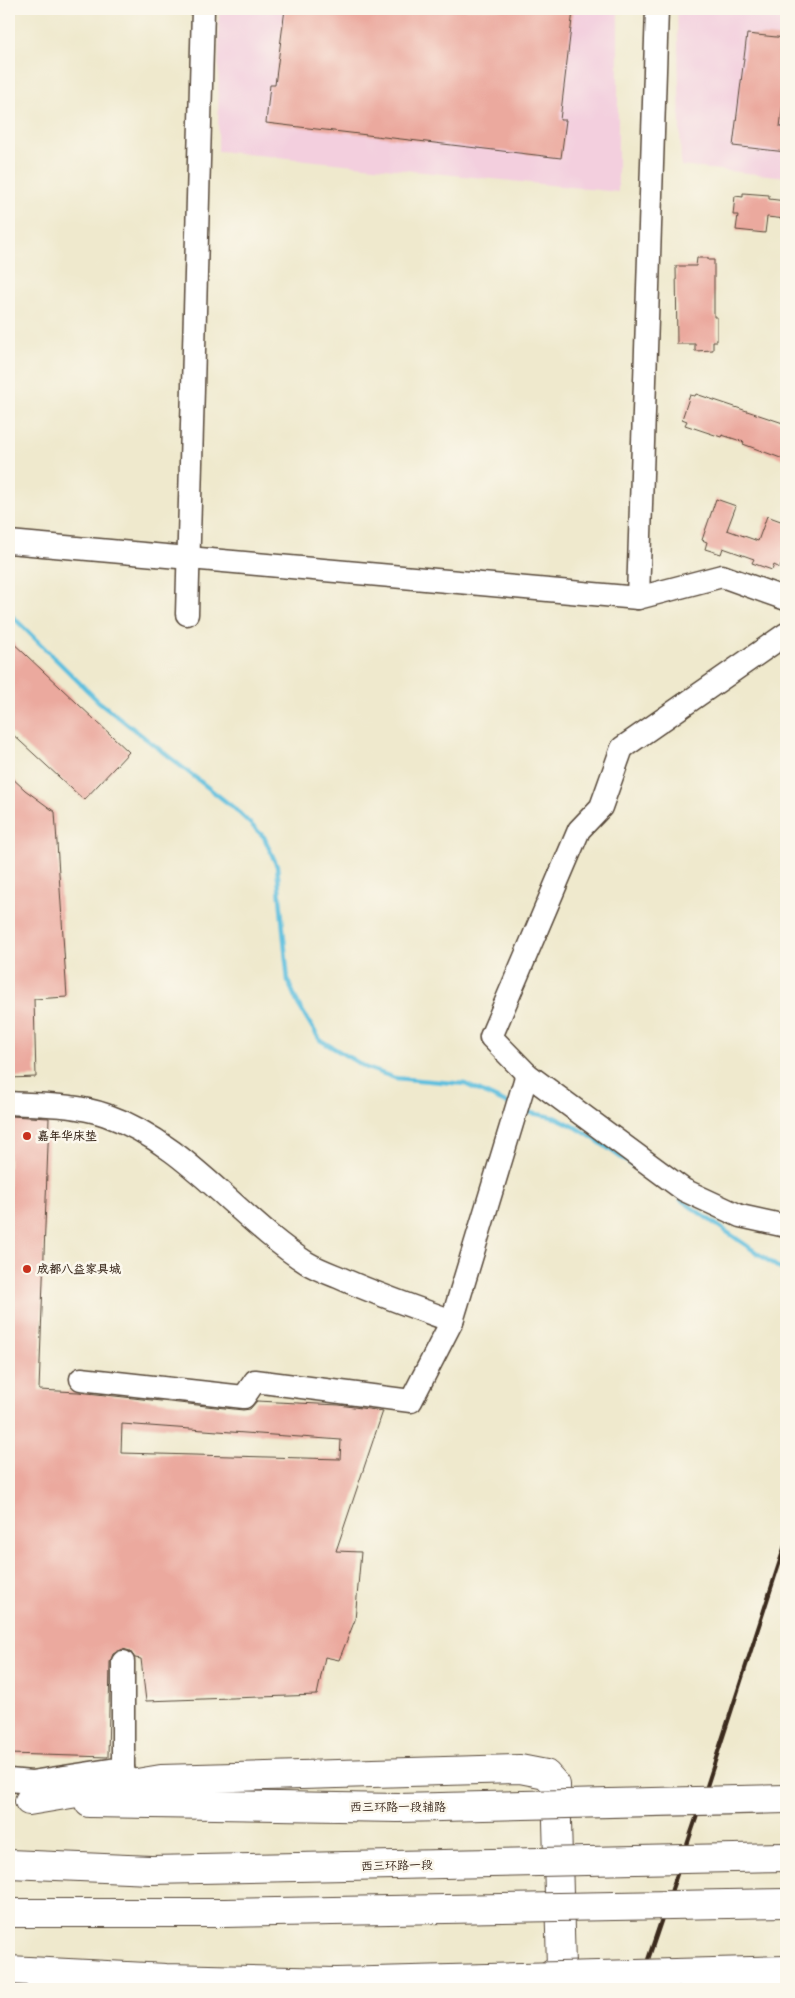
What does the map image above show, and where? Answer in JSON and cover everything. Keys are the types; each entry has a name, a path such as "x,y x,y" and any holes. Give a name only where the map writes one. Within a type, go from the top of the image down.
{"main road":[{"path":"19,1801 125,1776 161,1779 520,1769 546,1774 556,1785 561,1967 534,1988"},
{"name":"西三环路一段辅路","path":"19,1801 398,1808 786,1799"},
{"name":"西三环路一段","path":"9,1864 151,1870 786,1857"},
{"path":"9,1913 244,1913 786,1903"},
{"path":"9,1970 166,1978 336,1982 786,1970"},
{"path":"9,1986 19,1989"}],"street":[{"path":"187,614 202,9"},
{"path":"638,598 657,9"},
{"path":"9,542 638,598 722,576 786,599"},
{"path":"786,634 622,748 601,808 579,830 491,1037 527,1074 684,1190 740,1216 786,1226"},
{"path":"80,1379 244,1397 255,1381 411,1401 452,1321 527,1074"},
{"path":"9,1103 63,1106 106,1115 141,1132 184,1160 273,1238 309,1264 356,1285 452,1321"},
{"path":"9,1780 31,1782 125,1776 123,1662"}],"shaded area":[{"path":"219,9 618,9 618,192 218,151"},
{"path":"677,9 786,9 786,177 681,166"}],"building":[{"path":"285,9 553,9 573,11 560,120 566,120 561,158 266,123 270,85 275,85"},
{"path":"747,34 786,38 786,78 780,127 786,128 786,152 733,146"},
{"path":"743,193 769,195 769,199 786,201 786,219 767,217 765,233 736,230 738,215 733,215 735,196 743,197"},
{"path":"697,258 714,260 714,317 717,317 717,341 713,341 713,350 695,351 695,344 677,344 676,266 696,266"},
{"path":"696,394 786,424 786,460 743,444 744,442 722,435 721,437 685,425 687,421 682,419 690,395 695,396"},
{"path":"716,499 736,506 727,530 758,541 767,516 786,523 786,551 780,568 774,565 772,570 752,563 754,559 723,548 721,554 705,549 707,542 702,540"},
{"path":"9,639 129,752 84,800 9,731"},
{"path":"9,775 25,790 55,812 67,997 34,999 36,1077 9,1078"},
{"name":"成都八益家具城","path":"9,1116 49,1118 39,1390 78,1392 243,1410 250,1409 257,1401 339,1405 383,1411 336,1551 361,1552 355,1620 339,1660 325,1657 317,1695 146,1701 141,1659 135,1658 130,1651 123,1649 113,1654 110,1662 108,1757 9,1754","holes":["122,1424 341,1440 340,1459 121,1453"]}],"waterway":[{"path":"9,613 98,701 234,808 264,837 277,866 288,981 298,1004 320,1040 367,1068 395,1078 465,1084 510,1105"},
{"path":"522,1110 556,1118 568,1123 593,1138 654,1181"},
{"path":"681,1200 786,1273"}],"railway":[{"path":"638,1989 707,1786 786,1542"}],"place":[{"name":"嘉年华床垫","path":"27,1136"},
{"name":"成都八益家具城","path":"27,1269"}]}
